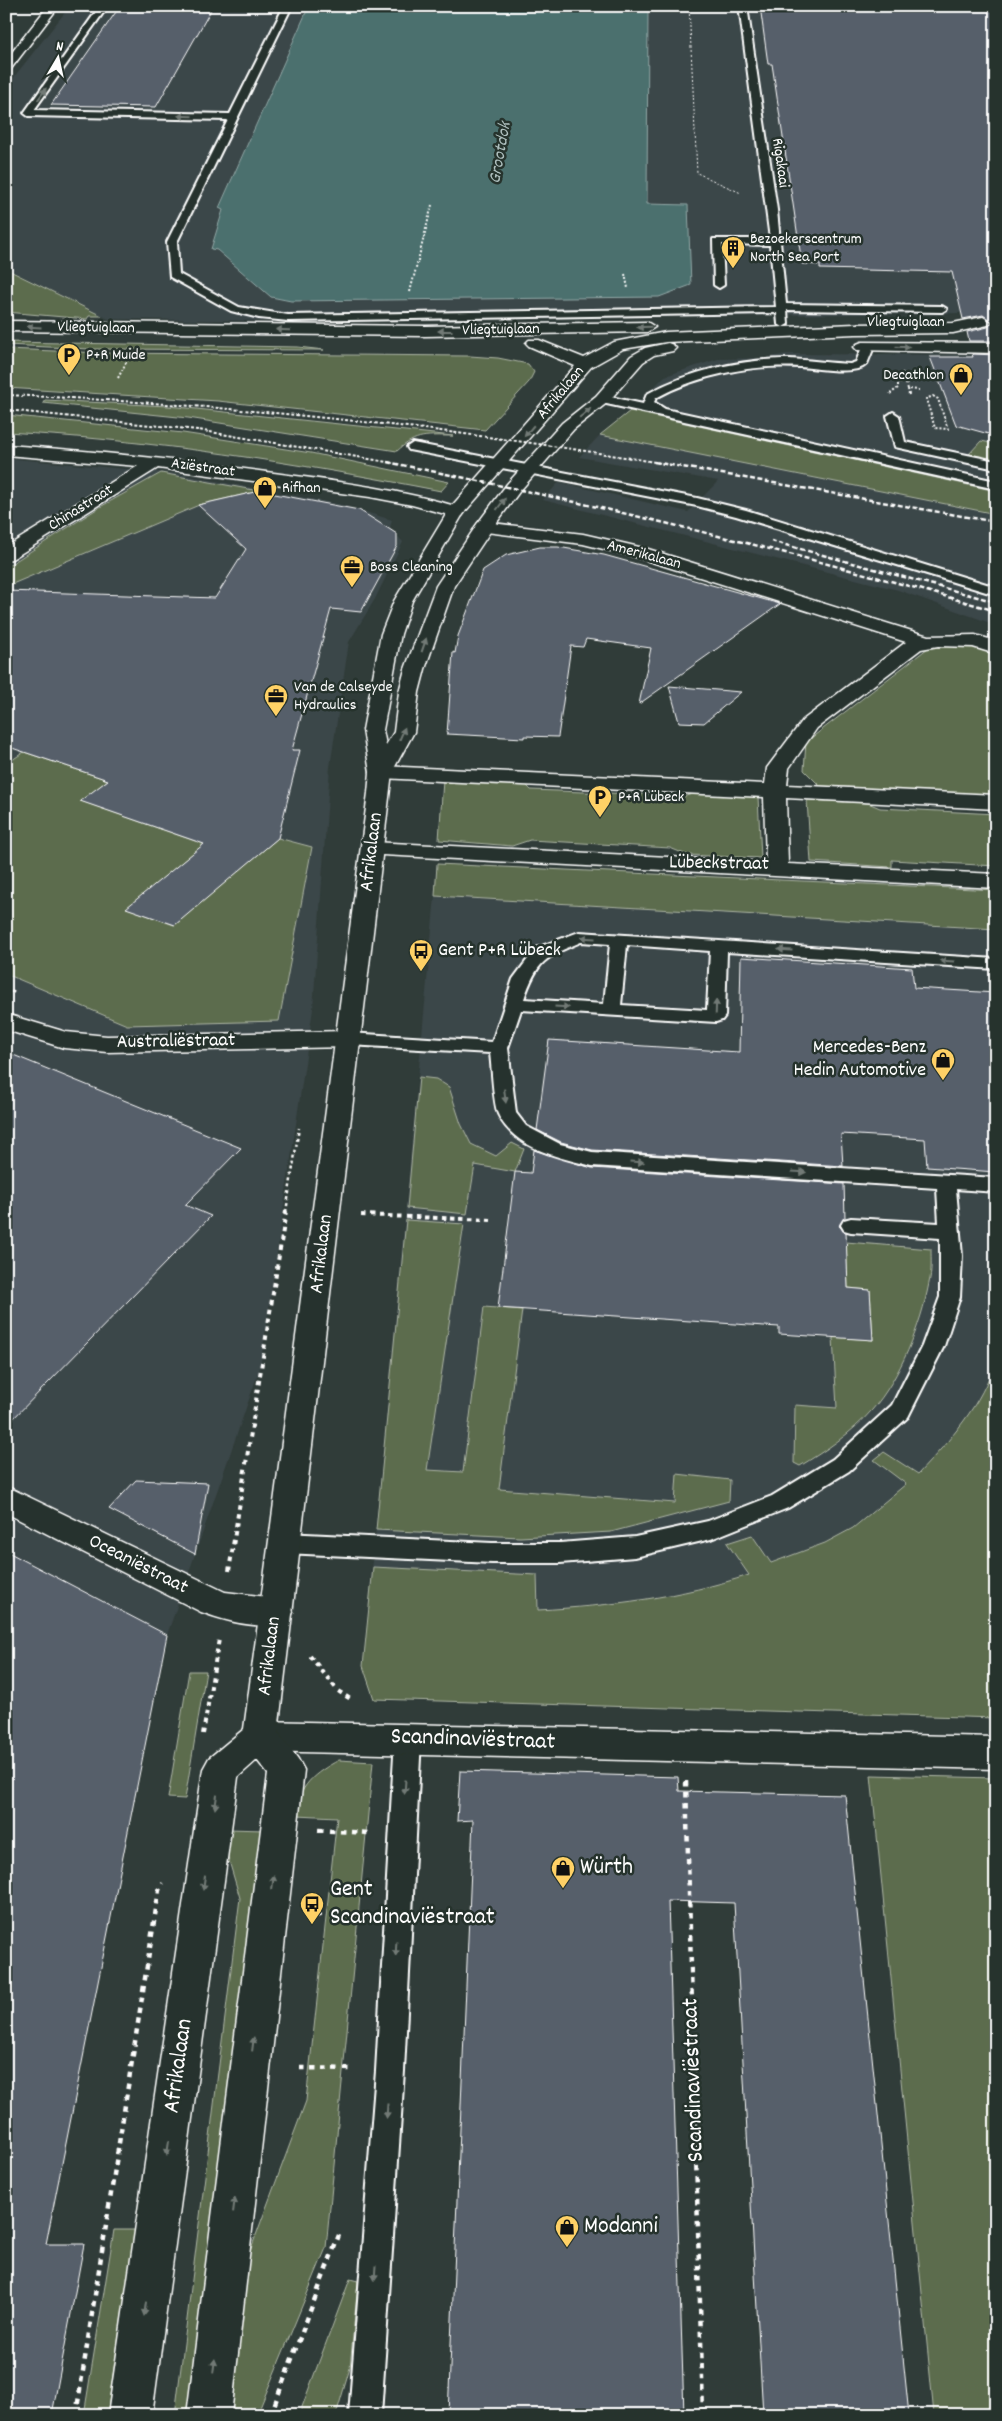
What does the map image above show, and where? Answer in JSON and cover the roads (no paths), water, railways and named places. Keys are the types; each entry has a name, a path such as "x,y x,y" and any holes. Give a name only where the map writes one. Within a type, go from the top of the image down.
{"main road":[{"path":"6,68 54,6"},
{"name":"Vliegtuiglaan","path":"6,326 426,331 581,329 781,314 989,322"},
{"path":"619,345 650,339 692,335 855,329 953,328 989,322"},
{"path":"581,329 610,338 619,345 628,369"},
{"name":"Vliegtuiglaan","path":"6,337 803,347"},
{"path":"534,344 584,364"},
{"name":"Afrikalaan","path":"130,2415 220,1769 260,1736 349,1039 381,772 373,730 391,634 403,601 456,512 500,464 584,364 619,345"},
{"name":"Afrikalaan","path":"381,772 404,732 409,692 415,670 445,586 484,527 513,488 568,426 602,399 637,359 650,351 685,346"},
{"name":"Vliegtuiglaan","path":"849,347 996,348"},
{"name":"Aziëstraat","path":"6,450 156,462 343,488 439,506 456,512"},
{"name":"Chinastraat","path":"6,555 156,462"},
{"name":"Amerikalaan","path":"484,527 583,539 642,553 927,642"},
{"path":"927,642 975,641 996,648"},
{"name":"Lübeckstraat","path":"372,849 777,869 775,791 778,768 810,724 915,644 927,642"},
{"path":"381,772 996,802"},
{"path":"777,869 996,881"},
{"name":"Australiëstraat","path":"6,1022 64,1040 107,1044 349,1039"},
{"name":"Oceaniëstraat","path":"6,1498 212,1602 224,1606 276,1612"},
{"path":"208,2415 286,1770 260,1736"},
{"name":"Scandinaviëstraat","path":"260,1736 996,1753"}],"lane":[{"path":"104,6 28,113 234,117"},
{"path":"288,6 172,242 174,274 235,310 288,318 781,314 942,308"},
{"name":"Rigakaai","path":"743,6 774,242 781,314"},
{"path":"719,285 716,242 774,242"},
{"path":"661,412 648,403 651,396 675,385 760,364 782,362 851,367 861,364 868,347"},
{"path":"602,399 996,485"},
{"path":"893,416 899,444 996,465"},
{"path":"413,447 732,510 996,591"},
{"path":"996,964 718,945 578,938 542,952 522,979 499,1048 507,1113 519,1131 554,1149 592,1159 996,1185"},
{"path":"612,1010 619,940"},
{"path":"514,1004 716,1016 718,945"},
{"path":"349,1039 499,1048"},
{"path":"285,1543 492,1553 569,1553 635,1547 711,1530 780,1502 841,1465 900,1411 933,1346 950,1297 950,1231 946,1182"},
{"path":"851,1225 950,1231"},
{"path":"365,2415 390,2071 395,1738"}],"water":[{"name":"Grootdok","path":"309,6 648,6 647,204 688,205 691,285 659,297 291,301 271,297 217,250 211,249 223,210 219,208"}],"railway":[{"path":"6,395 171,404 335,419 498,438 661,463"},
{"path":"6,410 198,430 393,463"},
{"path":"387,462 540,494 693,530 921,589 996,611"},
{"path":"654,462 996,522"},
{"path":"771,541 996,602"}],"place":[{"name":"Bezoekerscentrum North Sea Port","path":"733,269"},
{"name":"P+R Muide","path":"69,376"},
{"name":"Decathlon","path":"961,396"},
{"name":"Rifhan","path":"265,509"},
{"name":"Boss Cleaning","path":"352,588"},
{"name":"Van de Calseyde Hydraulics","path":"276,717"},
{"name":"P+R Lübeck","path":"600,818"},
{"name":"Gent P+R Lübeck","path":"421,972"},
{"name":"Mercedes-Benz Hedin Automotive","path":"943,1081"},
{"name":"Würth","path":"563,1889"},
{"name":"Gent Scandinaviëstraat","path":"312,1925"},
{"name":"Modanni","path":"567,2248"}]}
